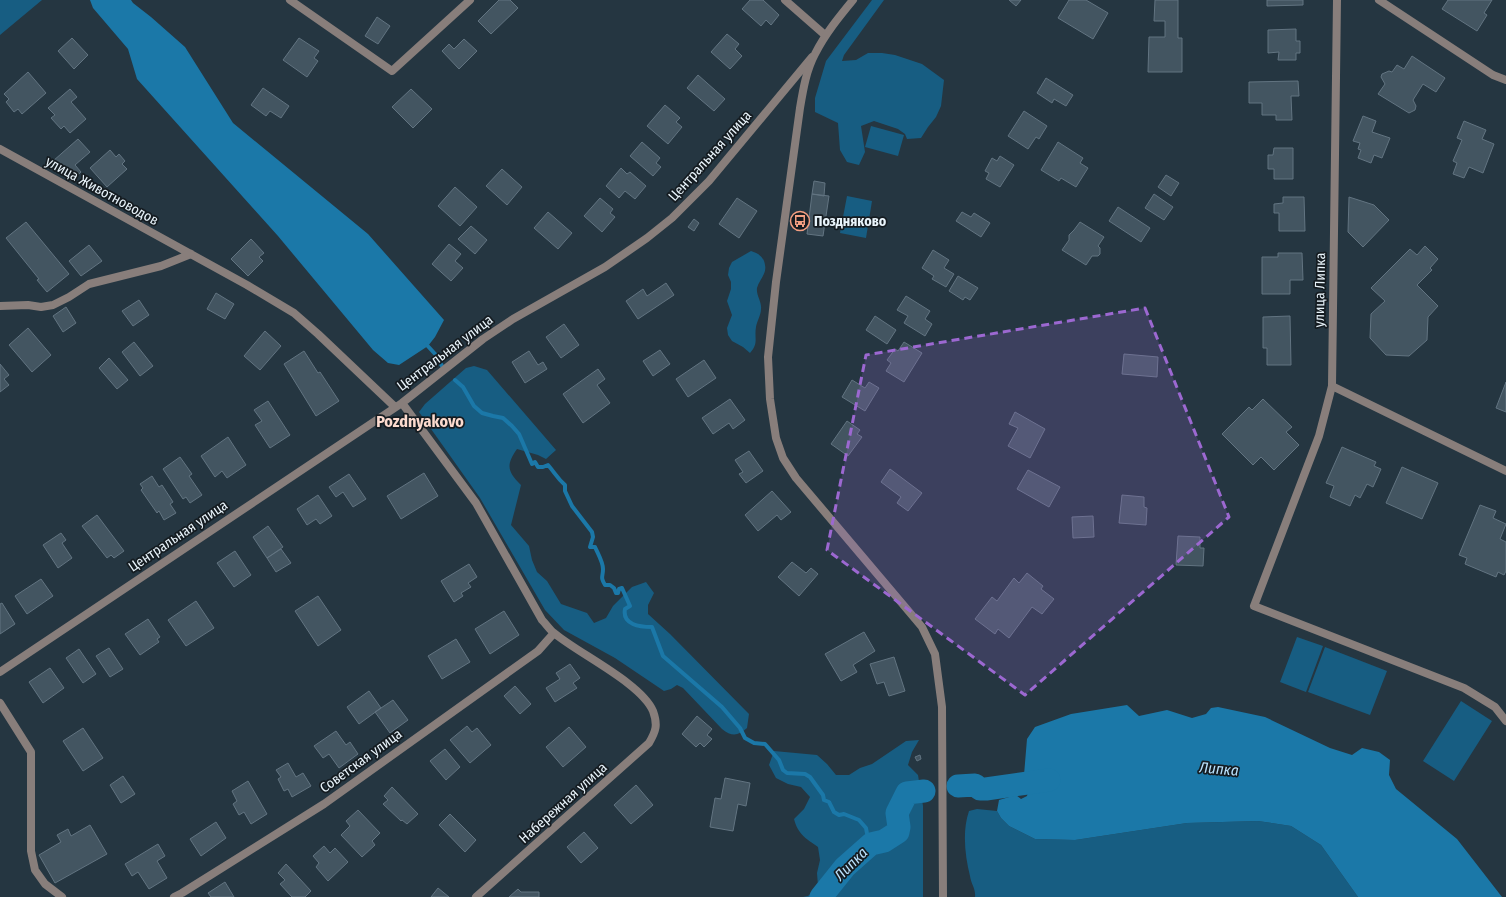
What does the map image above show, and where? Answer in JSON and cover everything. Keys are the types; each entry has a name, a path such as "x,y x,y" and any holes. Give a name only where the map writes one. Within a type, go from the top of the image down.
{"street":[{"path":"290,0 392,71 470,0"},
{"path":"785,0 825,35"},
{"name":"Центральная улица","path":"0,672 398,405 482,339 512,319 605,267 647,238 672,218 709,181 814,55 825,35 853,0"},
{"name":"улица Липка","path":"1338,0 1332,386 1319,436 1254,606 1464,688 1495,707 1506,720"},
{"path":"1379,0 1493,75 1506,80"},
{"path":"814,55 805,82 800,108 776,282 768,356 770,398 776,438 783,458 796,478 922,627 934,654 942,707 944,897"},
{"name":"улица Животноводов","path":"0,149 247,285 294,313 398,405 476,503 542,620 554,633 627,683 642,697 652,710 656,722"},
{"path":"0,306 41,307 54,305 89,284 161,266 191,254"},
{"path":"1332,386 1506,471"},
{"name":"Советская улица","path":"174,897 324,804 538,651 554,633"},
{"path":"0,703 31,752 31,851 35,870 45,884 62,897"},
{"name":"Набережная улица","path":"476,897 649,743 656,732 656,722"}],"highlighted area":[{"path":"1145,308 1229,517 1025,695 827,550 866,355"}],"shaded area":[{"path":"0,0 42,0 0,35"},
{"path":"872,0 884,0 844,55 842,61 856,60 868,53 895,55 922,64 944,80 941,106 936,117 921,138 907,139 905,134 898,129 874,121 861,126 865,152 859,165 847,162 840,150 838,123 815,112 815,98 826,61"},
{"path":"871,126 904,135 898,156 865,147"},
{"path":"847,196 872,201 866,238 840,233"},
{"path":"751,251 758,254 762,258 765,268 764,274 757,288 761,311 756,327 755,344 750,353 732,341 728,335 727,328 732,315 727,301 731,289 731,282 728,275 729,268 732,262"},
{"path":"474,366 487,370 556,450 546,459 517,449 511,459 510,464 513,476 521,485 511,525 529,546 532,560 537,572 547,581 561,604 587,613 594,623 606,618 613,606 632,587 646,582 654,593 648,605 648,614 670,634 749,714 747,728 744,731 738,734 726,732 683,688 677,685 664,691 615,658 564,630 545,610 480,498 419,412 425,404 466,368"},
{"path":"1297,637 1323,646 1306,692 1280,682"},
{"path":"1325,647 1387,671 1370,715 1308,692"},
{"path":"1461,701 1492,721 1454,781 1423,761"},
{"path":"919,740 912,752 908,765 918,775 923,806 923,897 803,897 808,896 818,886 817,873 820,860 818,847 803,835 794,819 804,809 810,797 801,787 788,784 776,778 769,765 774,751 817,755 836,775 849,775 860,768 872,764 906,741"},
{"path":"977,809 997,811 1001,818 1009,826 1035,839 1075,840 1187,823 1258,821 1291,826 1321,845 1358,897 975,897 975,891 967,860 965,835 969,811"}],"water":[{"path":"90,0 131,0 185,47 233,123 368,234 444,320 435,337 428,346 399,365 388,363 373,350 278,236 137,79 128,49 93,8"},
{"path":"1127,705 1139,716 1167,710 1192,718 1206,714 1211,708 1218,707 1265,717 1330,748 1352,755 1362,748 1379,752 1390,760 1389,775 1396,789 1457,839 1502,897 1358,897 1321,845 1291,826 1258,821 1187,823 1075,840 1035,839 1009,826 1001,818 997,811 999,800 1016,795 1021,799 1027,796 1029,789 1020,787 1018,784 1020,778 1024,775 1027,739 1035,727 1071,714"}],"building":[{"path":"499,0 510,0 518,8 491,34 478,21"},
{"path":"750,0 763,0 779,15 771,25 766,20 761,26 742,9"},
{"path":"1009,0 1021,0 1016,6"},
{"path":"1069,0 1086,0 1108,13 1093,39 1058,18"},
{"path":"1155,0 1178,0 1178,38 1182,38 1182,72 1148,72 1149,37 1165,37 1165,21 1154,21"},
{"path":"1267,0 1303,0 1303,5 1267,6"},
{"path":"1448,0 1492,0 1484,13 1487,15 1477,31 1442,9"},
{"path":"377,17 390,26 378,44 365,36"},
{"path":"1296,29 1296,41 1300,41 1300,53 1296,53 1296,60 1278,60 1279,52 1268,53 1268,30"},
{"path":"727,34 739,44 735,49 742,56 730,69 711,52"},
{"path":"72,38 88,55 74,69 58,51"},
{"path":"299,38 319,51 314,58 318,61 307,77 283,60"},
{"path":"464,39 477,51 459,69 442,51 449,44 454,49"},
{"path":"1412,56 1445,78 1436,92 1423,84 1413,100 1416,106 1415,110 1409,113 1378,94 1385,84 1381,77 1382,74 1389,71 1392,72 1397,65 1404,69"},
{"path":"28,72 46,93 22,114 18,109 14,112 6,102 9,99 4,94"},
{"path":"698,75 725,99 714,111 687,88"},
{"path":"1046,78 1073,95 1066,106 1054,99 1052,103 1037,93"},
{"path":"1298,81 1299,96 1291,96 1292,120 1276,120 1276,115 1262,115 1262,103 1249,103 1249,82"},
{"path":"263,88 289,106 281,118 270,111 266,116 251,105"},
{"path":"70,89 77,97 71,102 86,119 70,133 64,126 61,129 51,118 55,115 48,108"},
{"path":"411,89 432,109 413,128 392,107"},
{"path":"665,105 680,118 676,122 682,127 668,144 647,126"},
{"path":"1024,111 1047,126 1039,139 1036,137 1028,149 1008,136"},
{"path":"1363,116 1376,121 1372,132 1390,138 1382,158 1374,155 1371,163 1358,158 1361,150 1358,149 1360,143 1353,141"},
{"path":"1464,121 1486,130 1482,139 1494,144 1483,173 1469,167 1464,178 1453,174 1457,163 1453,161 1462,140 1457,138"},
{"path":"78,139 90,152 75,165 81,172 71,181 53,161"},
{"path":"642,142 660,158 656,163 661,167 653,176 630,156"},
{"path":"1058,142 1083,158 1080,163 1088,168 1076,187 1061,178 1059,181 1041,170"},
{"path":"1274,148 1293,148 1293,179 1274,179 1274,169 1268,169 1268,155 1273,155"},
{"path":"110,150 116,157 119,154 125,161 122,164 127,169 107,187 90,168"},
{"path":"1000,156 1014,165 1000,187 986,179 989,173 985,171 992,158 997,161"},
{"path":"621,168 627,174 630,172 646,186 635,199 625,191 619,198 606,186"},
{"path":"502,169 522,187 507,205 486,186"},
{"path":"1166,175 1179,183 1171,196 1158,187"},
{"path":"814,181 825,183 824,196 812,194"},
{"path":"455,187 477,207 460,226 438,206"},
{"path":"812,194 829,196 823,236 807,234"},
{"path":"1154,194 1173,207 1164,220 1145,208"},
{"path":"1283,197 1304,197 1305,231 1279,231 1279,213 1274,213 1274,204 1283,203"},
{"path":"1349,197 1374,205 1389,220 1363,247 1348,232"},
{"path":"600,198 613,209 610,213 615,217 602,232 584,216"},
{"path":"737,198 757,211 739,238 719,224"},
{"path":"1118,207 1150,228 1141,242 1109,221"},
{"path":"548,212 572,233 558,249 534,228"},
{"path":"962,212 971,217 974,213 990,223 981,237 956,221"},
{"path":"694,219 699,223 694,231 688,227"},
{"path":"26,222 69,274 47,292 37,280 39,279 6,238"},
{"path":"1080,222 1104,237 1098,246 1100,248 1100,254 1098,256 1092,256 1086,265 1062,250 1069,240 1069,235"},
{"path":"471,226 487,240 475,254 458,239"},
{"path":"251,239 264,253 259,257 263,261 248,276 231,259"},
{"path":"449,244 461,254 455,261 463,268 451,281 432,264"},
{"path":"89,245 102,261 81,276 69,261"},
{"path":"1425,246 1438,259 1430,268 1432,270 1417,285 1438,306 1428,317 1427,340 1409,356 1386,355 1370,338 1371,314 1385,301 1371,288 1410,249 1417,255"},
{"path":"933,250 949,260 944,268 954,274 946,287 932,279 934,276 922,268"},
{"path":"1278,253 1302,253 1303,280 1290,280 1290,294 1262,294 1262,257 1278,257"},
{"path":"958,276 978,288 970,300 965,297 963,300 949,291"},
{"path":"666,283 674,295 638,319 626,301 643,289 647,296"},
{"path":"216,293 234,304 225,319 207,309"},
{"path":"906,296 930,311 925,319 932,324 925,336 904,323 908,316 897,310"},
{"path":"139,300 149,315 133,326 122,311"},
{"path":"66,307 76,323 63,332 53,316"},
{"path":"875,316 896,330 887,344 866,330"},
{"path":"1290,316 1291,365 1267,365 1267,348 1263,348 1263,317"},
{"path":"564,324 579,345 561,358 546,337"},
{"path":"28,328 51,355 32,372 9,345"},
{"path":"265,331 281,346 260,370 244,356"},
{"path":"134,342 153,366 140,376 122,352"},
{"path":"904,342 922,353 904,382 886,371 891,363 887,360 895,349 898,351"},
{"path":"660,350 670,364 653,376 643,361"},
{"path":"304,351 339,401 316,416 284,364"},
{"path":"529,351 538,365 543,362 547,369 525,383 512,362"},
{"path":"1124,354 1158,357 1157,377 1122,374"},
{"path":"109,358 128,380 117,389 99,368"},
{"path":"704,360 716,378 688,397 676,379"},
{"path":"0,364 9,375 4,379 9,385 0,392"},
{"path":"598,369 605,379 597,385 610,403 583,423 563,394"},
{"path":"852,380 865,388 869,382 879,388 865,411 842,397"},
{"path":"1506,382 1506,412 1496,408"},
{"path":"730,399 745,420 733,429 729,423 713,434 702,418"},
{"path":"1263,399 1292,427 1286,432 1299,445 1274,470 1261,457 1253,465 1222,434 1249,407 1252,410"},
{"path":"268,401 290,435 270,448 255,425 262,421 254,410"},
{"path":"1015,412 1045,429 1030,458 1008,446 1018,428 1009,424"},
{"path":"847,421 860,430 857,434 862,437 848,456 831,444"},
{"path":"228,437 246,465 227,478 222,471 215,477 201,456"},
{"path":"1342,447 1376,462 1374,466 1381,469 1373,487 1367,484 1360,498 1355,495 1350,506 1330,497 1334,486 1326,483"},
{"path":"749,451 763,471 746,483 739,474 743,472 735,460"},
{"path":"180,457 192,474 189,476 202,495 190,503 186,497 183,499 163,469"},
{"path":"1402,467 1438,483 1422,519 1386,503"},
{"path":"890,469 922,493 908,511 897,503 901,497 881,482"},
{"path":"1028,470 1060,487 1049,507 1017,489"},
{"path":"424,473 438,496 401,519 387,496"},
{"path":"349,474 366,499 353,507 343,492 336,497 329,487"},
{"path":"152,476 159,487 162,485 173,502 170,504 176,513 164,520 159,511 157,513 141,490 143,488 140,484"},
{"path":"772,491 791,512 781,520 777,515 758,531 745,515"},
{"path":"318,495 332,516 320,524 316,519 307,525 297,509"},
{"path":"1122,495 1144,497 1144,507 1147,508 1146,525 1119,523"},
{"path":"1480,505 1496,511 1493,518 1506,524 1500,539 1506,542 1506,571 1504,575 1498,572 1496,577 1465,564 1467,558 1459,555"},
{"path":"97,515 124,551 114,558 111,555 107,558 82,526"},
{"path":"1093,516 1094,537 1073,538 1072,517"},
{"path":"268,526 283,547 267,558 253,537"},
{"path":"61,533 66,540 62,543 72,558 58,568 43,545"},
{"path":"1178,536 1200,537 1200,548 1204,548 1203,566 1176,565"},
{"path":"281,549 291,563 276,572 267,558"},
{"path":"235,551 251,575 234,587 217,563"},
{"path":"792,562 806,573 811,568 818,574 799,596 778,577"},
{"path":"469,564 477,577 468,583 471,587 461,593 463,596 454,602 441,581"},
{"path":"1027,573 1043,586 1041,589 1054,599 1042,614 1032,607 1009,638 998,629 995,634 975,619 992,597 997,601 1014,578 1019,583"},
{"path":"41,579 53,596 27,614 15,596"},
{"path":"318,596 341,630 318,646 295,611"},
{"path":"196,601 214,628 186,646 168,620"},
{"path":"2,603 15,624 0,634 0,604"},
{"path":"504,611 519,635 490,654 475,629"},
{"path":"148,619 160,637 157,639 159,642 140,655 125,634"},
{"path":"864,632 875,651 853,665 857,672 841,681 825,654"},
{"path":"456,639 470,662 442,679 428,656"},
{"path":"109,648 123,669 110,677 96,656"},
{"path":"79,649 96,674 83,683 66,658"},
{"path":"894,657 905,691 889,696 884,682 877,684 870,664"},
{"path":"570,664 580,678 573,683 577,688 555,702 546,688 560,679 556,673"},
{"path":"50,668 64,688 43,703 29,682"},
{"path":"515,686 531,704 520,714 504,696"},
{"path":"369,691 381,708 359,724 347,707"},
{"path":"393,700 408,720 390,733 375,712"},
{"path":"697,716 712,729 707,735 712,739 704,747 700,743 696,747 682,734"},
{"path":"467,726 472,732 477,728 491,745 470,763 450,740"},
{"path":"569,727 586,747 563,767 546,747"},
{"path":"83,728 103,758 83,771 63,741"},
{"path":"336,731 346,745 350,742 358,754 339,768 329,754 323,758 314,746"},
{"path":"445,749 460,767 446,780 430,761"},
{"path":"920,755 921,759 917,761 915,757"},
{"path":"288,763 296,777 303,773 311,786 292,797 288,789 284,791 278,779 281,777 276,770"},
{"path":"123,776 135,794 121,803 110,785"},
{"path":"725,778 750,783 746,806 738,804 733,831 710,827 715,798 721,799"},
{"path":"248,781 267,814 251,824 244,812 239,815 233,804 237,801 232,791"},
{"path":"636,785 653,805 631,824 614,805"},
{"path":"392,787 418,814 407,824 402,820 401,821 383,804 388,800 384,796"},
{"path":"358,810 380,833 372,841 375,845 362,857 341,835 350,826 346,821"},
{"path":"450,814 476,840 465,852 439,825"},
{"path":"216,822 226,838 201,856 190,839"},
{"path":"90,825 107,854 55,883 39,855 61,842 57,835 68,829 71,836"},
{"path":"584,832 598,848 581,863 567,847"},
{"path":"158,844 165,856 157,861 167,878 149,889 138,872 132,876 125,864"},
{"path":"324,846 330,853 335,848 348,862 328,881 316,867 319,863 313,856"},
{"path":"286,864 311,891 305,897 292,897 280,884 285,880 278,873"},
{"path":"225,882 234,897 211,897 208,893"},
{"path":"438,888 449,897 431,897"},
{"path":"518,889 521,892 539,892 539,897 509,897"}],"waterway":[{"path":"425,343 436,355 442,366"},
{"path":"455,380 463,387 474,406 482,413 503,418 512,426 519,434 532,464 535,462 538,467 548,465 565,485 565,491 572,506 592,532 593,537 590,547 595,547 603,566 603,582 605,585 610,585 614,588 616,593 618,593 619,589 622,588 630,606 625,609 626,619 637,626 652,627 663,656 722,707 740,728 745,738 754,743 765,744 779,760 783,770 787,773 805,774 810,777 823,795 824,800 829,802 834,812 839,815 844,814 859,820 866,828 868,839 871,844"},
{"name":"Липка","path":"958,786 975,785 980,789 986,789 1049,780"},
{"name":"Липка","path":"821,897 845,867 871,844 884,841 898,832 899,827 897,813 907,793 924,791"}],"place":[{"name":"Поздняково","path":"800,221"}],"district":[{"name":"Pozdnyakovo","path":"420,421"}]}
